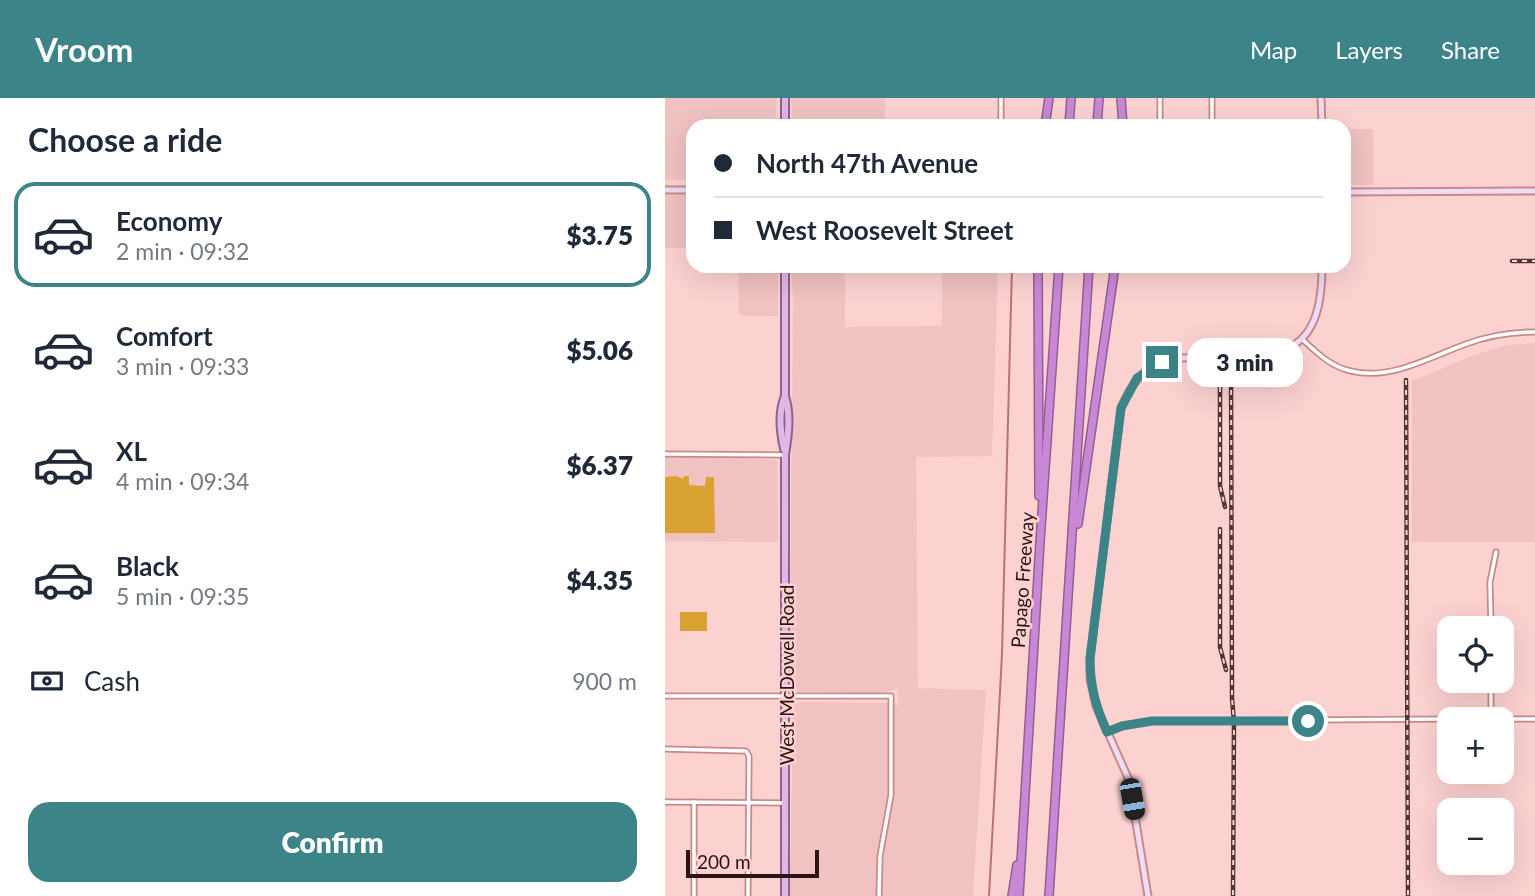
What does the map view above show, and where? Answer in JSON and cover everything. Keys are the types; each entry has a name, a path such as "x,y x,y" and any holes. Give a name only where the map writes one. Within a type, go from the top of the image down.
{"highway":[{"path":"1046,119 1049,98"},
{"path":"1070,119 1071,98"},
{"path":"1098,119 1099,98"},
{"path":"1121,98 1122,119"},
{"path":"1038,273 1040,542"},
{"name":"Papago Freeway","path":"1019,896 1059,273"},
{"path":"1051,896 1089,273"},
{"path":"1071,566 1114,273"},
{"path":"1012,896 1023,816"}],"main road":[{"path":"785,98 785,119"},
{"name":"West McDowell Road","path":"785,273 785,396 781,406 781,436 785,455 785,896"}],"street":[{"path":"1001,98 1001,119"},
{"path":"1160,98 1160,119"},
{"path":"1212,98 1212,119"},
{"path":"1321,98 1322,119"},
{"path":"665,190 686,190"},
{"path":"1351,192 1535,191"},
{"path":"1148,896 1129,780 1094,697 1090,659 1119,419 1124,399 1137,378 1162,362 1186,358 1259,358 1282,352 1302,339 1318,313 1322,273"},
{"path":"1302,339 1335,365 1349,371 1380,374 1468,343 1507,334 1535,332"},
{"path":"665,454 785,455"},
{"path":"1491,616 1490,582 1496,552"},
{"path":"665,696 891,696 891,795 881,853 879,896"},
{"path":"1107,732 1122,726 1152,721 1437,719"},
{"path":"1514,719 1535,719"},
{"path":"665,749 746,751 748,896"},
{"path":"665,802 785,803"},
{"path":"694,802 694,896"}],"shaded area":[{"path":"665,98 777,98 776,119 686,119 686,179 665,180"},
{"path":"791,98 885,98 885,119 792,119"},
{"path":"1351,129 1373,129 1374,185 1351,185"},
{"path":"665,195 686,195 686,248 665,248"},
{"path":"738,273 778,273 778,316 739,315"},
{"path":"791,273 845,273 845,327 942,326 942,273 998,273 992,456 916,457 918,688 986,690 973,896 790,896 793,707 799,702 898,705 898,689 880,693 798,692 791,687"},
{"path":"1535,343 1535,542 1412,542 1412,381 1474,355 1507,345"},
{"path":"665,457 777,460 778,542 665,541"},
{"path":"676,476 683,479 684,476 689,476 689,485 705,486 706,477 714,477 715,533 665,533 665,477"},
{"path":"680,612 707,612 707,631 680,631"}],"waterway":[{"path":"989,896 1002,654 1012,273"}],"railway":[{"path":"1512,261 1535,261"},
{"path":"1231,370 1233,896"},
{"path":"1406,380 1408,896"},
{"path":"1220,387 1220,486 1225,507"},
{"path":"1220,529 1220,647 1226,670"}],"route":[{"path":"1162,362 1137,378 1121,408 1090,659 1090,678 1098,712 1107,732 1138,722 1152,721 1308,721"}]}
